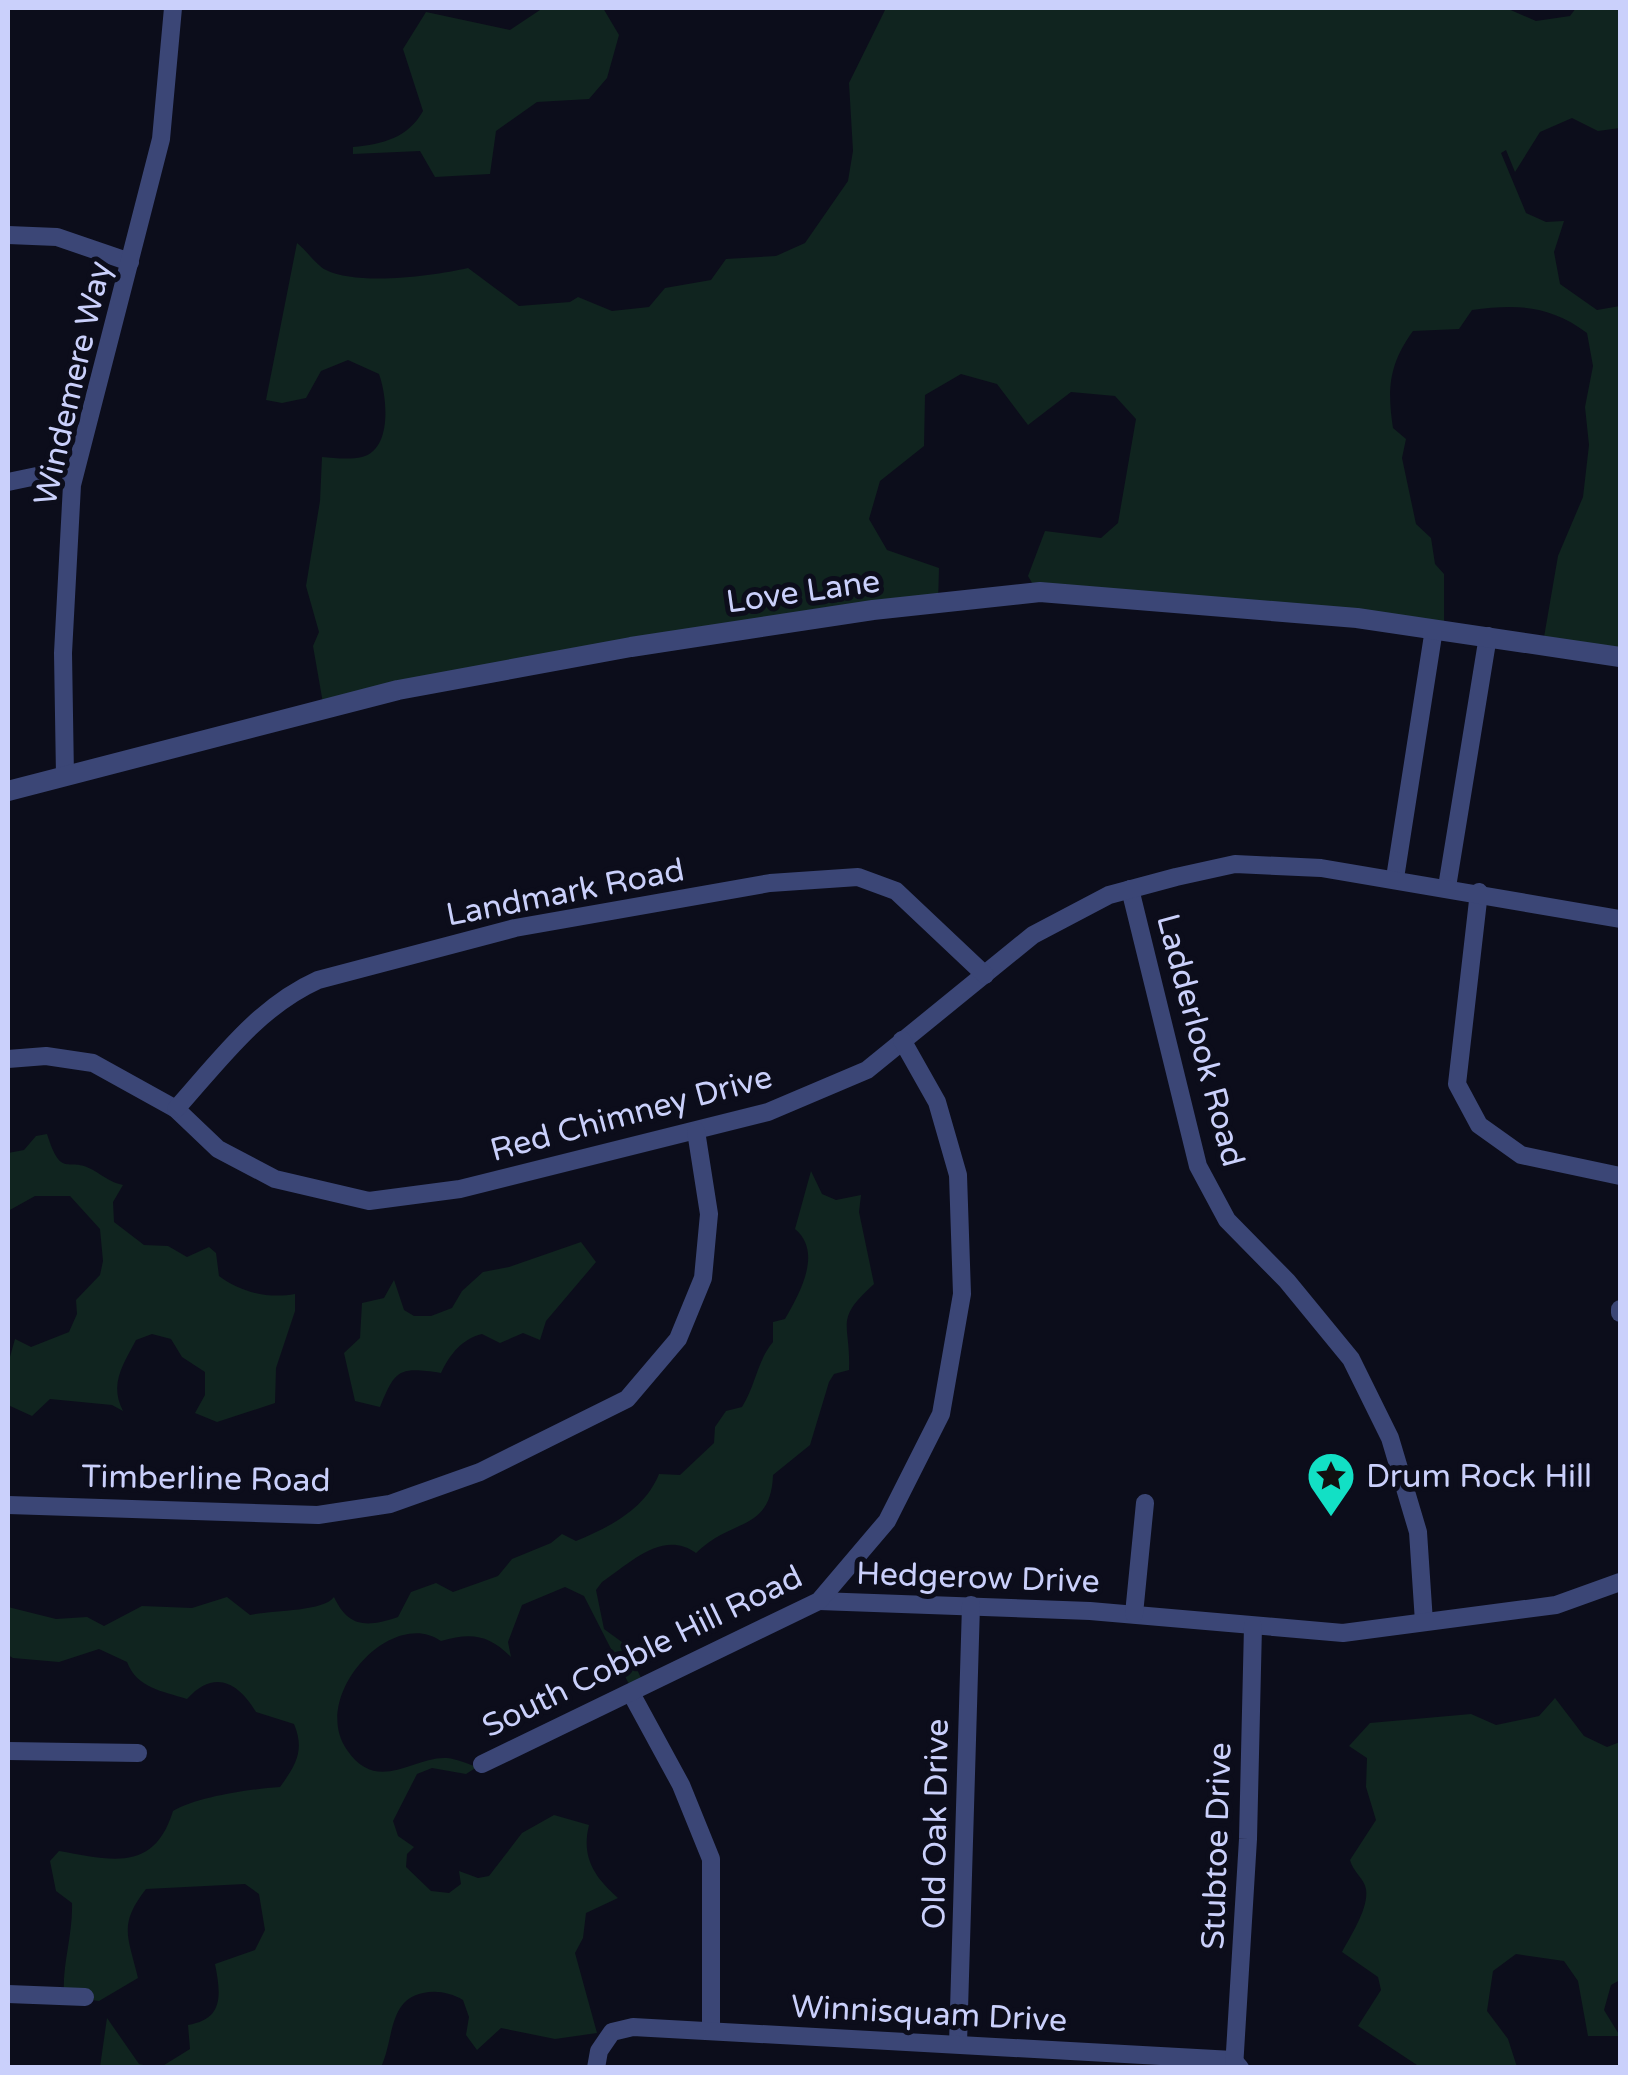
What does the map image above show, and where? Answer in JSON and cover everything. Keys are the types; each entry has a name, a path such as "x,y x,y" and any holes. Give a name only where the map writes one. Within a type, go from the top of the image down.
{"street":[{"name":"Windemere Way","path":"65,776 63,653 73,478 161,138 173,8"},
{"path":"8,235 57,238 130,262"},
{"path":"8,482 51,473 73,478"},
{"name":"Love Lane","path":"8,791 398,690 631,647 873,610 1040,592 1357,618 1620,658"},
{"path":"1395,878 1434,629"},
{"path":"1447,886 1488,636"},
{"name":"Red Chimney Drive","path":"8,1059 46,1056 93,1063 176,1109 218,1149 276,1179 368,1201 460,1188 768,1112 867,1070 1033,935 1109,894 1235,864 1395,878 1620,918"},
{"name":"Landmark Road","path":"176,1109 248,1028 290,993 318,980 516,928 750,886 858,877 896,891 985,975"},
{"name":"Ladderlook Road","path":"1130,889 1198,1166 1226,1220 1287,1281 1359,1375 1390,1438 1418,1532 1424,1622"},
{"path":"1479,892 1457,1084 1479,1126 1521,1154 1620,1176"},
{"name":"South Cobble Hill Road","path":"482,1764 632,1695 819,1601 888,1521 941,1414 962,1294 958,1176 937,1102 902,1040"},
{"name":"Timberline Road","path":"8,1505 318,1516 390,1504 480,1472 626,1399 678,1339 703,1278 709,1214 696,1131"},
{"name":"Hedgerow Drive","path":"1134,1614 1145,1503"},
{"name":"Hedgerow Drive","path":"819,1601 1134,1614 1342,1633 1556,1604 1620,1582"},
{"name":"Old Oak Drive","path":"958,2044 971,1605"},
{"name":"Stubtoe Drive","path":"1236,2065 1253,1626"},
{"path":"632,1695 680,1785 711,1859 711,2031"},
{"path":"8,1751 138,1753"},
{"path":"8,1994 85,1997"},
{"name":"Winnisquam Drive","path":"596,2068 598,2050 612,2032 634,2027 958,2044 1236,2065"}],"green space":[{"path":"543,8 603,8 619,35 607,78 589,99 537,102 496,131 490,174 435,177 420,151 353,154 353,147 402,133 423,111 403,49 426,12 510,30"},
{"path":"886,8 1506,8 1536,21 1570,16 1576,8 1620,8 1620,128 1598,131 1572,118 1540,132 1515,172 1506,150 1501,153 1526,213 1546,222 1564,221 1554,252 1560,284 1597,310 1620,306 1620,658 1543,643 1558,556 1583,497 1589,445 1585,407 1593,366 1587,333 1546,312 1504,307 1472,310 1459,329 1413,331 1392,377 1393,428 1406,439 1402,458 1416,524 1431,538 1435,564 1444,574 1444,631 1038,593 1028,576 1045,531 1101,538 1118,523 1136,419 1115,396 1071,392 1028,425 997,384 961,374 925,395 924,446 880,481 869,519 887,550 939,568 938,603 324,709 313,646 319,632 306,586 320,501 322,457 362,457 372,452 383,433 385,408 379,374 348,360 321,371 306,398 282,403 266,400 297,243 323,268 340,275 396,278 468,268 519,306 570,302 578,297 612,311 649,307 665,288 711,280 726,259 776,256 805,243 848,181 853,151 849,83"},
{"path":"47,1134 61,1162 84,1166 123,1185 113,1202 114,1222 144,1245 168,1246 187,1257 209,1247 216,1253 219,1276 227,1282 265,1295 295,1294 295,1311 276,1368 275,1403 217,1422 195,1413 205,1395 205,1372 182,1357 171,1339 152,1334 136,1340 122,1366 117,1392 123,1411 112,1405 50,1399 32,1416 8,1405 8,1364 15,1339 31,1347 69,1332 77,1314 76,1300 100,1275 103,1261 100,1229 70,1196 35,1196 8,1211 8,1153 24,1150 36,1136"},
{"path":"811,1171 822,1194 836,1200 861,1195 859,1212 874,1284 849,1315 849,1370 834,1374 810,1445 773,1475 771,1493 757,1516 696,1553 671,1545 647,1551 596,1590 604,1629 626,1645 645,1687 633,1692 584,1596 565,1587 522,1605 508,1642 511,1657 479,1637 441,1641 421,1633 400,1636 361,1662 339,1705 338,1728 347,1750 371,1770 396,1770 447,1758 477,1767 466,1774 432,1768 417,1774 393,1821 398,1836 414,1847 407,1854 406,1867 431,1891 449,1893 461,1884 459,1871 478,1878 489,1876 522,1833 554,1815 589,1825 588,1857 602,1882 618,1898 586,1913 583,1938 575,1953 597,2033 555,2039 501,2028 477,2050 466,2035 469,2017 463,2000 428,1992 403,2004 381,2067 161,2067 190,2049 188,2025 200,2022 214,2011 219,1995 215,1964 255,1950 265,1930 259,1894 245,1884 146,1889 132,1912 128,1931 138,1978 99,2001 64,1996 72,1903 56,1891 50,1861 59,1851 113,1859 142,1853 165,1831 173,1811 183,1806 280,1787 294,1764 299,1742 294,1724 256,1712 241,1693 225,1683 207,1684 187,1699 144,1683 127,1662 99,1649 59,1662 13,1658 8,1655 8,1607 56,1619 87,1617 104,1626 142,1606 192,1608 227,1597 250,1615 308,1608 334,1597 352,1619 376,1623 398,1617 411,1592 436,1583 453,1592 498,1576 512,1559 551,1543 562,1534 576,1541 601,1530 636,1507 659,1474 680,1475 714,1443 715,1427 726,1411 742,1407 773,1342 773,1322 785,1319 806,1273 807,1249 795,1229"},
{"path":"581,1242 596,1262 546,1321 540,1340 523,1333 500,1343 482,1334 475,1336 457,1348 441,1373 415,1370 400,1374 380,1407 355,1401 344,1353 360,1338 362,1303 384,1298 394,1280 404,1310 414,1316 431,1316 452,1308 462,1291 483,1272"},
{"path":"1555,1698 1584,1736 1607,1747 1620,1742 1620,1980 1611,1985 1604,2010 1620,2036 1588,2036 1578,1981 1564,1961 1516,1954 1493,1971 1487,2011 1508,2039 1517,2067 1420,2067 1358,2026 1381,1990 1378,1977 1342,1952 1366,1896 1365,1885 1350,1860 1376,1820 1366,1787 1367,1758 1349,1746 1370,1723 1471,1714 1496,1725 1539,1716"},
{"path":"107,2018 139,2064 153,2067 100,2067"}],"place":[{"name":"Drum Rock Hill","path":"1331,1518"}]}
